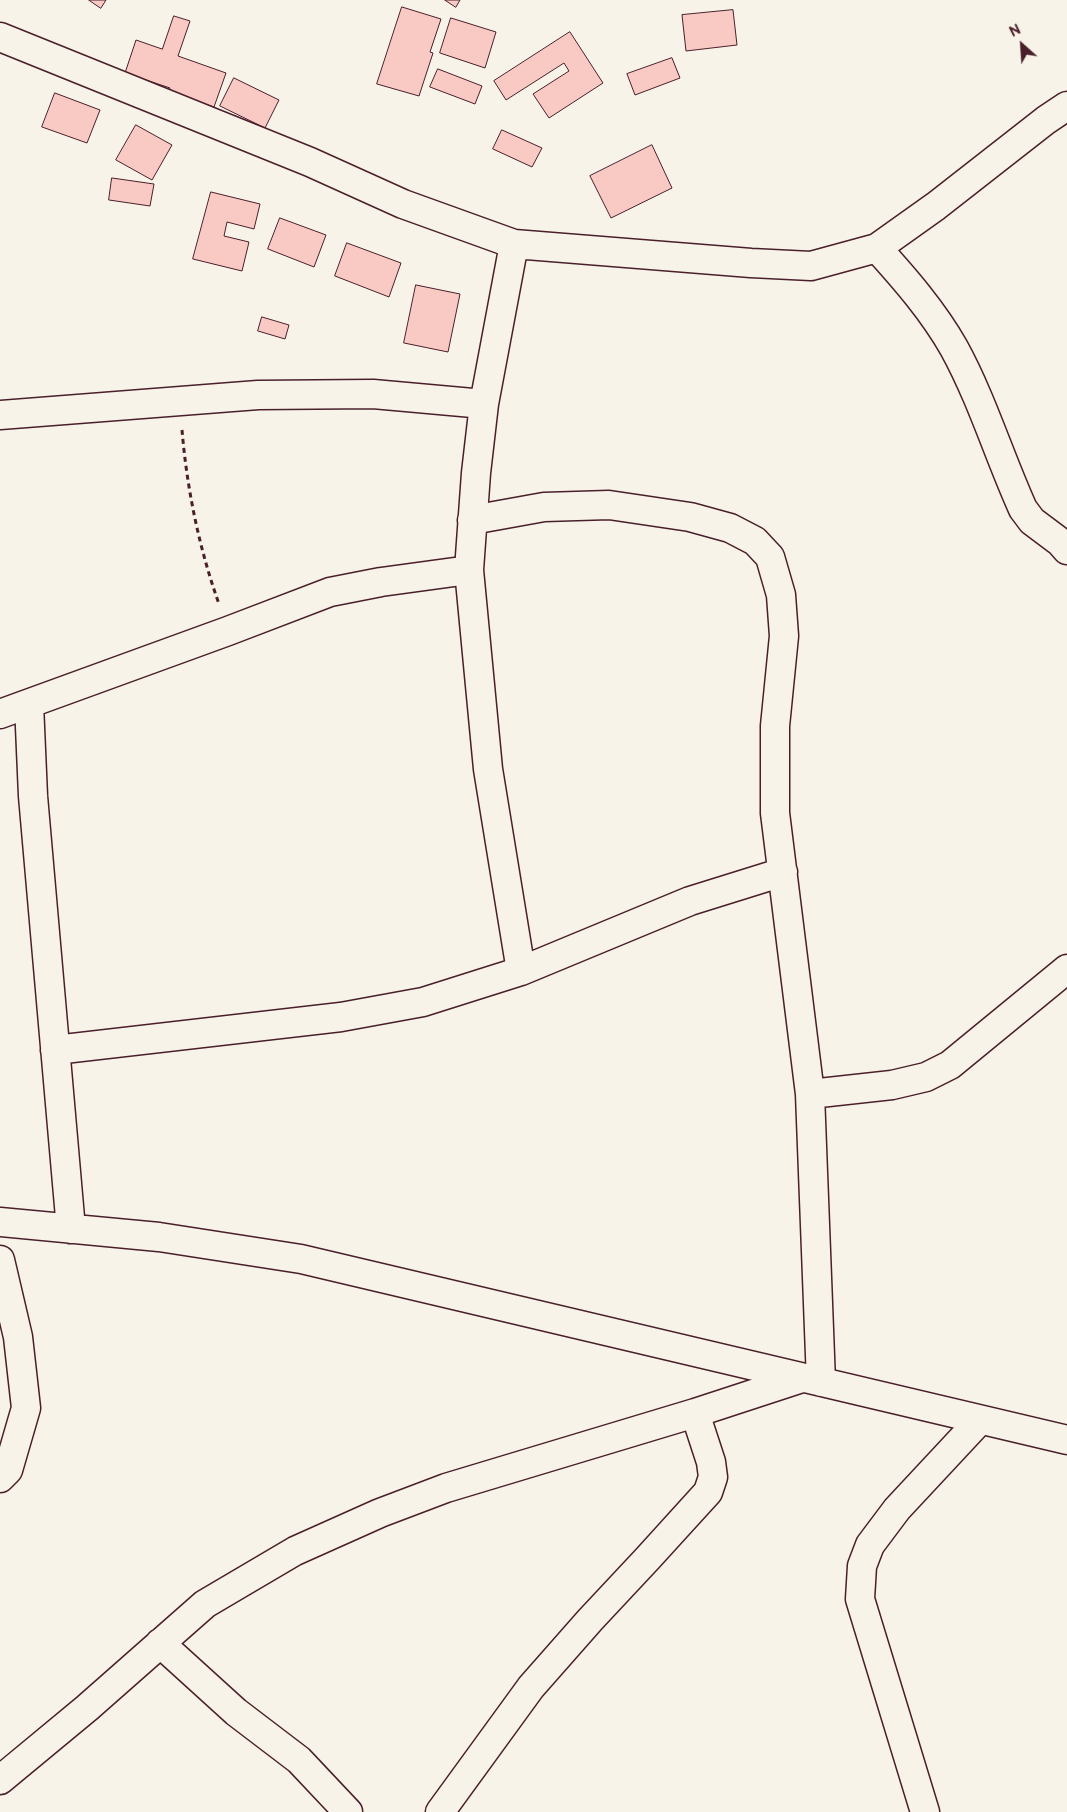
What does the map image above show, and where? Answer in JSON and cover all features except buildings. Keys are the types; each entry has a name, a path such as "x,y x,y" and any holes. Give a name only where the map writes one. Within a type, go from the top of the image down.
{"street":[{"path":"0,37 310,162 403,204 514,244 751,263 811,266 877,248 936,206 1046,120 1067,106"},
{"path":"514,244 484,404 476,474 469,570 488,769 521,971"},
{"path":"877,248 906,280 954,348 1023,509 1032,521 1060,542 1067,550"},
{"path":"0,415 258,395 373,394 484,404"},
{"path":"472,520 544,507 609,505 690,516 730,528 755,541 770,557 781,596 784,636 775,726 776,813 810,1094 812,1380"},
{"path":"0,714 330,592 381,582 469,570"},
{"path":"29,704 33,796 72,1229"},
{"path":"55,1050 341,1017 423,1002 521,971 690,901 783,872"},
{"path":"810,1094 892,1085 926,1077 950,1065 1067,969"},
{"path":"0,1222 159,1237 301,1259 1067,1440"},
{"path":"0,1260 18,1337 26,1408 8,1470 0,1478"},
{"path":"0,1780 87,1708 205,1604 295,1551 380,1512 446,1488 812,1380"},
{"path":"440,1812 531,1687 708,1492 713,1477 711,1462 695,1413"},
{"path":"925,1812 860,1599 862,1566 870,1545 897,1509 980,1420"},
{"path":"160,1644 236,1712 299,1760 348,1812"}],"path":[{"path":"180,402 186,469 209,577 228,631"}]}
